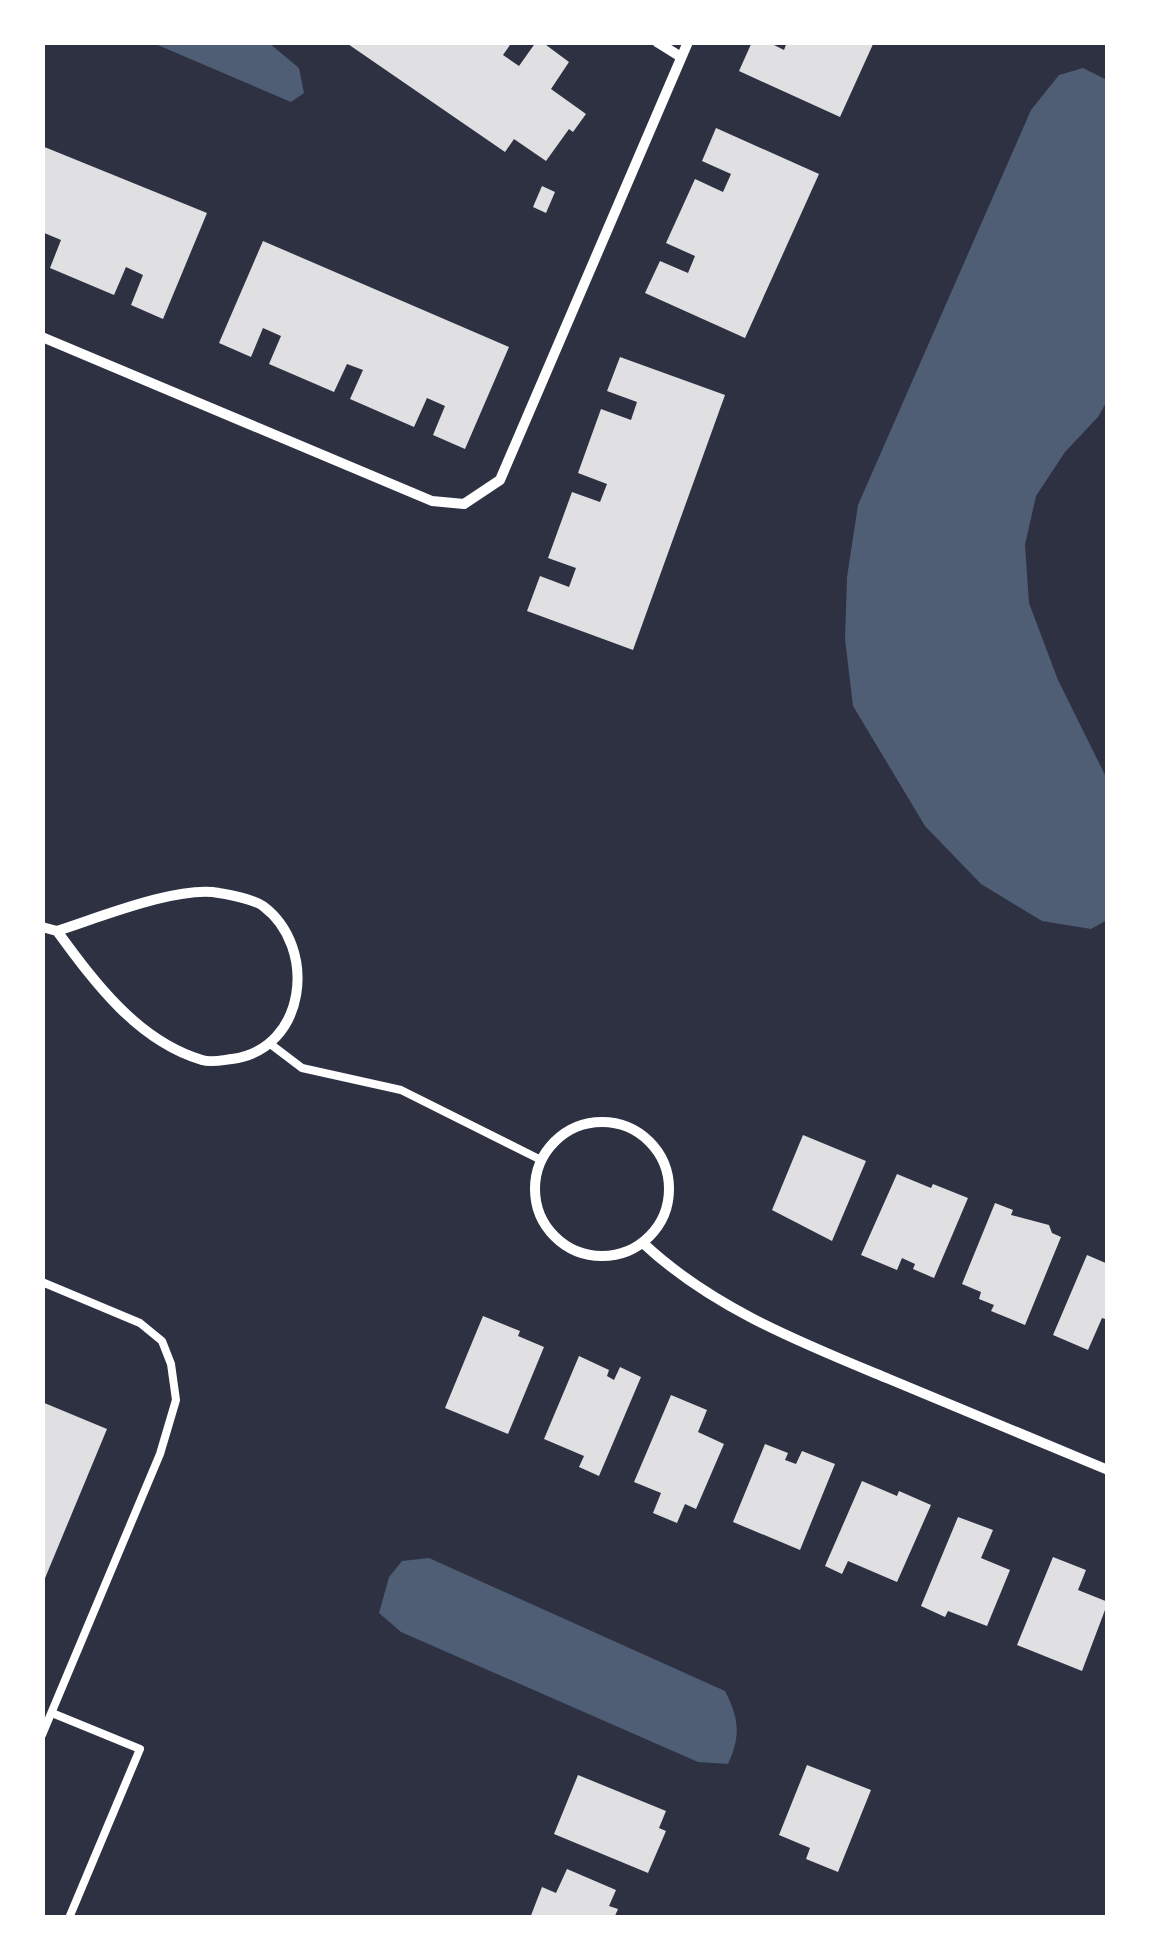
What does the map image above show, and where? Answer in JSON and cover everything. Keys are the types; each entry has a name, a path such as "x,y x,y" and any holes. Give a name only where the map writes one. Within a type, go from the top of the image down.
{"street":[{"path":"657,42 681,57"},
{"path":"42,337 432,501 464,504 500,480 688,42"},
{"path":"42,926 57,931 131,1020 171,1047 206,1062 245,1057 270,1043 293,1010 300,974 286,932 261,904 215,892 166,897 57,931"},
{"path":"591,1122 624,1125 651,1142 666,1170 668,1202 654,1231 643,1243 628,1251 597,1256 581,1253 554,1236 537,1208 535,1192 541,1160 562,1135 591,1122"},
{"path":"643,1243 688,1280 747,1316 813,1348 1108,1470"}],"lane":[{"path":"270,1043 302,1068 401,1090 541,1160"},
{"path":"42,1282 140,1323 162,1341 171,1364 176,1400 160,1454 42,1734"},
{"path":"52,1712 140,1749 68,1918"}],"water":[{"path":"153,43 269,43 299,68 304,93 291,102"},
{"path":"1083,68 1107,80 1107,401 1098,417 1065,452 1036,496 1025,545 1029,603 1058,680 1107,779 1107,920 1091,929 1042,921 981,884 925,826 853,706 845,639 847,577 858,505 1031,110 1059,75"},
{"path":"429,1558 725,1691 737,1727 728,1764 698,1762 401,1632 379,1613 389,1577 402,1561"}],"building":[{"path":"345,42 512,42 503,55 519,66 536,42 542,42 569,62 551,89 586,114 573,132 569,129 546,161 514,139 505,152"},
{"path":"752,42 768,42 784,50 787,42 874,42 840,117 739,71"},
{"path":"716,128 819,174 745,338 645,293 660,261 688,273 695,256 666,243 695,179 723,192 731,174 702,161"},
{"path":"42,146 207,213 163,319 131,305 143,275 126,267 114,295 50,268 61,240 42,232"},
{"path":"542,186 555,192 546,213 533,207"},
{"path":"263,241 509,347 465,449 433,435 445,406 427,398 414,427 350,399 363,370 347,364 334,392 269,364 281,336 263,328 251,357 219,343"},
{"path":"620,357 725,395 633,650 527,611 540,576 569,587 576,568 548,558 572,492 600,502 607,484 578,473 601,409 631,420 637,402 607,391"},
{"path":"803,1135 866,1161 832,1241 772,1210"},
{"path":"897,1174 968,1198 934,1278 913,1269 915,1264 902,1258 897,1270 861,1255"},
{"path":"995,1203 1013,1210 1011,1215 1049,1225 1052,1233 1061,1237 1025,1325 991,1311 994,1305 979,1299 981,1292 962,1284"},
{"path":"1087,1255 1108,1264 1108,1320 1102,1318 1088,1350 1053,1335"},
{"path":"483,1316 520,1331 518,1336 544,1347 508,1434 445,1408"},
{"path":"579,1356 609,1370 607,1376 614,1380 620,1367 641,1377 599,1476 579,1467 584,1456 544,1439"},
{"path":"671,1395 707,1410 698,1432 724,1444 696,1509 685,1504 677,1523 653,1513 661,1493 634,1482"},
{"path":"42,1402 107,1429 43,1583 42,1583"},
{"path":"765,1444 788,1453 785,1460 796,1464 802,1451 835,1464 800,1550 733,1522"},
{"path":"862,1481 931,1505 897,1582 848,1561 842,1574 825,1566"},
{"path":"958,1517 993,1530 981,1558 1010,1570 987,1626 948,1611 945,1617 921,1606"},
{"path":"1053,1557 1086,1570 1078,1590 1108,1602 1082,1671 1017,1645"},
{"path":"807,1765 871,1790 838,1872 806,1859 810,1848 779,1835"},
{"path":"578,1775 666,1811 659,1828 666,1831 648,1873 554,1834"},
{"path":"567,1869 616,1890 609,1906 618,1909 614,1918 530,1918 542,1887 556,1893"}]}
